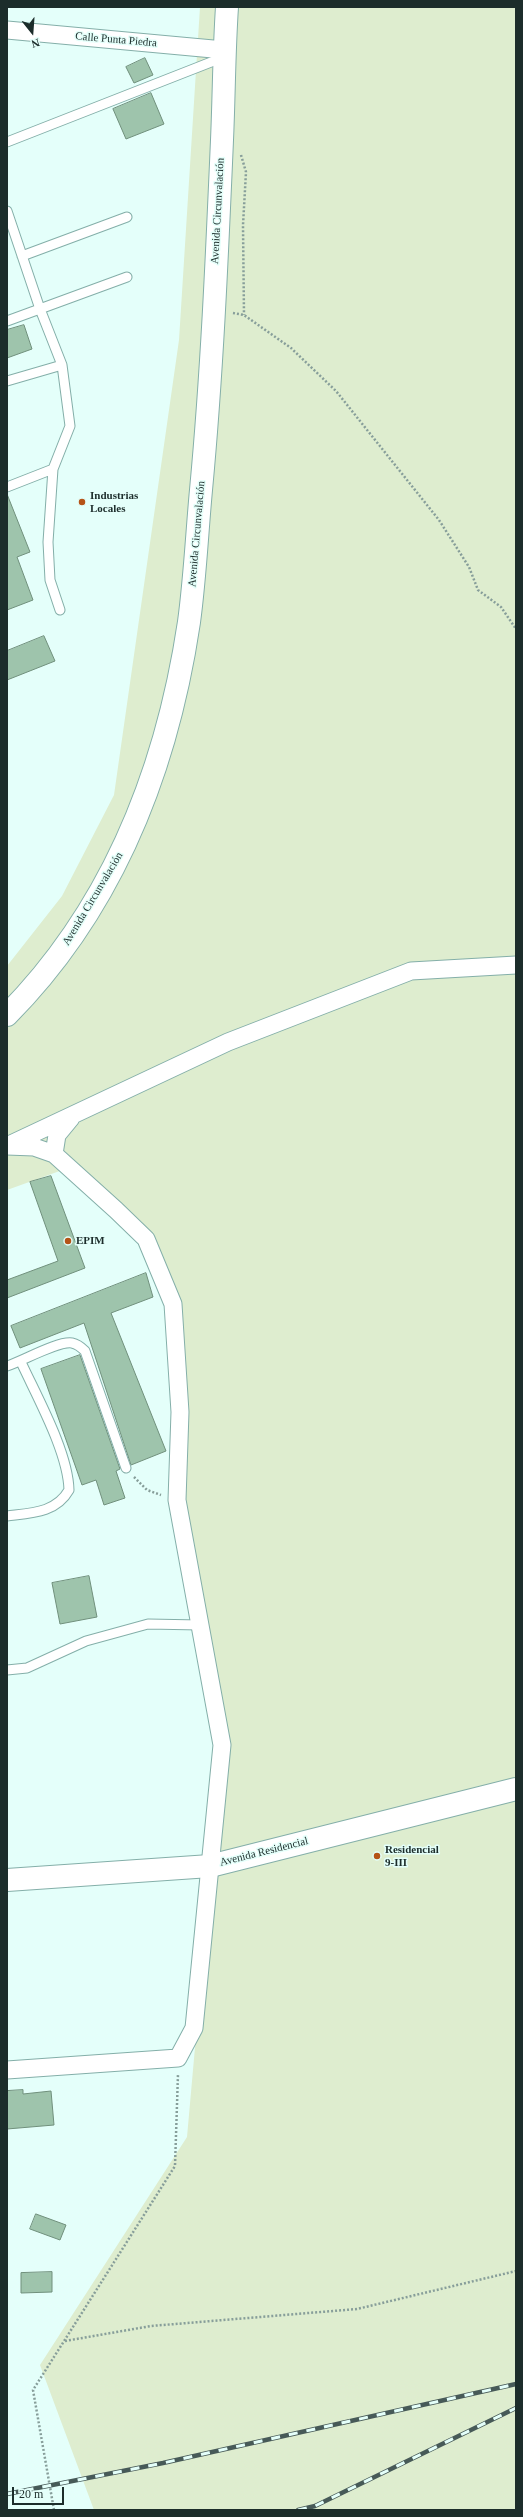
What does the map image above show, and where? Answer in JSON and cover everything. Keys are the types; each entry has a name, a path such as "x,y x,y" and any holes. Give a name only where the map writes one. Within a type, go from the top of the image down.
{"main road":[{"name":"Avenida Circunvalación","path":"7,1015 54,960 89,910 118,860 144,804 159,757 178,686 189,620 209,404 227,7"},
{"name":"Avenida Residencial","path":"7,1880 210,1866 516,1789"}],"street":[{"name":"Calle Punta Piedra","path":"7,30 224,53"},
{"path":"7,1146 228,1042 411,971 516,965"},
{"path":"54,1154 57,1135 73,1115"},
{"path":"7,1146 34,1147 54,1154 146,1239 172,1304 180,1412 177,1500 222,1745 194,2028 178,2058 7,2070"}],"lane":[{"path":"7,142 224,53"},
{"path":"7,211 40,309 62,365 70,426 53,469 48,542 50,580 60,610"},
{"path":"22,256 127,216"},
{"path":"7,321 127,278"},
{"path":"7,380 62,365"},
{"path":"7,487 53,469"},
{"path":"7,1366 21,1362 66,1343 79,1345 85,1350 126,1468"},
{"path":"7,1516 56,1506 69,1490 69,1477 50,1425 21,1362"},
{"path":"7,1670 27,1668 86,1641 148,1624 200,1625"}],"path":[{"path":"222,137 236,147 242,156 246,172 243,225 244,315"},
{"path":"213,310 244,315 291,348 336,391 439,520 469,567 478,590 501,607 516,629"},
{"path":"126,1468 147,1490 177,1500"},
{"path":"54,2510 33,2390 175,2166 178,2058"},
{"path":"64,2341 150,2326 357,2309 516,2271"}],"green space":[{"path":"200,7 516,7 516,2510 94,2510 40,2365 187,2137 222,1745 177,1500 173,1304 146,1239 68,1168 7,1190 7,966 62,896 114,795 179,340"}],"building":[{"path":"145,58 153,75 134,83 126,67"},
{"path":"151,93 164,124 126,139 113,109"},
{"path":"24,325 32,349 7,358 7,330"},
{"path":"7,494 30,552 17,557 33,600 7,610"},
{"path":"44,636 55,661 7,680 7,651"},
{"path":"51,1176 85,1268 7,1298 7,1280 58,1261 30,1182"},
{"path":"146,1273 153,1297 111,1313 166,1451 131,1465 84,1323 20,1348 11,1326"},
{"path":"80,1355 120,1469 116,1471 125,1498 104,1505 96,1480 82,1485 41,1369"},
{"path":"89,1576 97,1617 60,1624 52,1583"},
{"path":"23,2090 23,2094 51,2091 54,2125 7,2129 7,2091"},
{"path":"36,2214 66,2225 60,2240 30,2229"},
{"path":"52,2272 52,2292 21,2293 21,2273"}],"railway":[{"path":"7,2494 163,2463 516,2384"},
{"path":"298,2510 315,2506 516,2408"}],"place":[{"name":"Industrias Locales","path":"82,502"},
{"name":"EPIM","path":"68,1241"},
{"name":"Residencial 9-III","path":"377,1856"}]}
